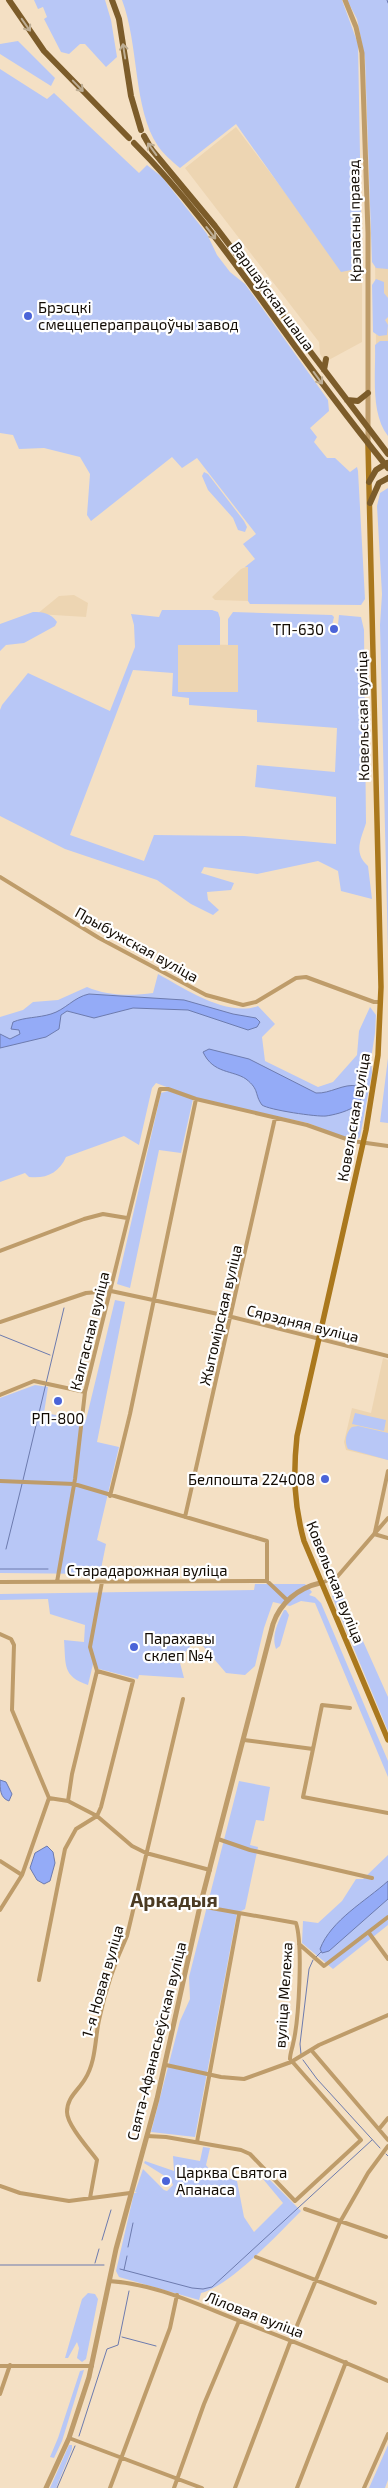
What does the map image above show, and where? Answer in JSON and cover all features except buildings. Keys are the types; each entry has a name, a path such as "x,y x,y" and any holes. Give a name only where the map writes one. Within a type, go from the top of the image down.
{"highway":[{"name":"Варшаўская шаша","path":"9,0 44,51 132,141 188,203 368,445 387,465"},
{"name":"Варшаўская шаша","path":"112,0 119,19 131,96 142,133 152,150 215,226 388,454"},
{"path":"287,336 294,331"},
{"path":"324,370 326,359"},
{"path":"347,400 358,401 368,393"},
{"path":"369,482 376,470 387,465"},
{"path":"370,504 379,483 388,478"}],"main road":[{"name":"Ковельская вуліца","path":"368,445 380,1002 377,1061 363,1142 297,1436 293,1472 297,1516 320,1583 388,1740"}],"street":[{"name":"Крэпасны праезд","path":"344,0 356,27 362,53 368,233 368,445"},
{"name":"Прыбужская вуліца","path":"0,877 99,938 206,995 243,1005 256,1002 296,978 306,977 374,1002 380,1002"},
{"name":"Калгасная вуліца","path":"57,1582 74,1484 85,1392 160,1089 168,1089 196,1099"},
{"path":"110,1496 130,1414 196,1099 307,1125 352,1141 388,1146"},
{"name":"Жытомірская вуліца","path":"185,1517 232,1317 275,1118"},
{"path":"0,1251 84,1219 103,1214 128,1218"},
{"name":"Сярэдняя вуліца","path":"0,1322 86,1293 111,1291 232,1317 388,1356"},
{"path":"0,1395 34,1381 85,1392"},
{"path":"374,1534 388,1471"},
{"path":"0,1481 74,1484 267,1541 267,1581 287,1600 311,1585 337,1577 388,1518"},
{"path":"374,1534 388,1538"},
{"name":"Старадарожная вуліца","path":"0,1582 267,1581"},
{"path":"68,1801 72,1774 97,1671 90,1647 102,1582"},
{"name":"Свята-Афанасьеўская вуліца","path":"46,2488 69,2438 92,2366 109,2281 130,2194 166,2065 200,1906 273,1624 276,1614 287,1600"},
{"path":"0,1634 11,1639 14,1644 12,1710 49,1798 22,1875 0,1910"},
{"path":"39,1980 65,1849 70,1838 81,1825 96,1816 101,1807 133,1681 97,1671"},
{"name":"1-я Новая вуліца","path":"90,2198 97,2160 70,2122 67,2114 68,2102 86,2079 99,2020 117,1958 127,1936 183,1699"},
{"path":"350,1708 322,1705 303,1798 388,1813"},
{"path":"244,1740 313,1749"},
{"path":"49,1798 68,1801 96,1816 132,1846 146,1853 210,1870"},
{"path":"218,1840 250,1850 372,1878"},
{"path":"0,1861 22,1875"},
{"name":"вуліца Мележа","path":"197,2142 250,2154 294,2201 361,2140 290,2062 298,1986 299,1933 296,1923 200,1906"},
{"path":"147,2136 197,2142 239,1914"},
{"path":"299,1944 324,1966 388,1917"},
{"path":"369,1933 388,1959"},
{"path":"166,2065 234,2080 244,2079 290,2062 312,2051 319,2045 388,2015"},
{"path":"312,2051 388,2140"},
{"path":"380,2129 388,2118"},
{"path":"235,2488 315,2279 340,2222 380,2155 387,2147"},
{"path":"0,2186 6,2190 68,2201 130,2194"},
{"path":"305,2209 386,2238"},
{"path":"256,2257 375,2304"},
{"name":"Ліловая вуліца","path":"109,2281 133,2282 177,2295 346,2362 388,2381"},
{"path":"110,2488 170,2328 177,2295"},
{"path":"174,2488 204,2404 239,2321"},
{"path":"298,2488 346,2362"},
{"path":"0,2366 92,2366"},
{"path":"0,2394 10,2366"},
{"path":"364,2488 388,2434"},
{"path":"69,2438 202,2488"}],"shaded area":[{"path":"34,0 105,0 111,20 117,57 106,67 85,44 80,44 69,54 61,52 44,19 47,17 43,7 38,9"},
{"path":"122,0 342,0 358,44 362,268 341,272 236,124 180,168 168,158 158,146 144,114 131,36"},
{"path":"347,0 388,0 388,269 376,268 372,262 365,58 357,19"},
{"path":"18,41 55,78 51,86 0,54 0,44"},
{"path":"0,69 47,99 54,93 139,173 147,165 162,177 207,234 217,255 230,272 245,284 328,400 329,411 310,428 317,437 314,442 327,458 335,458 350,472 357,467 365,599 361,605 250,604 248,601 248,567 245,567 255,559 243,544 256,534 197,458 182,468 172,457 91,521 87,515 90,474 80,457 44,448 19,449 13,435 0,433"},
{"path":"236,127 340,266 362,267 362,342 325,362 320,354 319,342 185,168"},
{"path":"375,256 388,257 388,347 376,347"},
{"path":"376,279 384,282 384,293 388,298 388,317 385,320 388,325 387,335 379,336 373,332 372,285"},
{"path":"380,341 388,341 388,436 382,427 376,405 375,345"},
{"path":"204,472 208,474 244,521 247,527 245,532 238,530 233,518 208,490 202,476"},
{"path":"388,488 388,951 380,625 382,594 377,506 380,493"},
{"path":"248,566 248,601 215,600 212,597 241,569"},
{"path":"74,595 88,603 86,617 37,614 59,596"},
{"path":"162,610 212,610 218,612 220,618 220,645 178,645 178,692 238,692 238,645 228,645 228,619 233,612 332,615 334,617 330,634 337,635 339,615 361,617 364,630 366,823 360,840 359,851 363,861 368,866 372,899 341,891 338,871 318,861 257,874 204,867 201,873 234,883 231,890 207,892 208,900 219,910 213,915 191,904 157,880 65,849 0,816 0,710 2,705 28,673 110,711 135,647 134,625 131,614 159,617","holes":["133,670 173,673 172,696 189,698 189,705 257,710 257,722 337,728 335,772 257,765 255,787 336,797 336,844 244,836 154,835 144,861 70,835"]},
{"path":"33,612 49,615 57,622 55,626 24,643 6,645 0,651 0,624"},
{"path":"178,644 238,645 238,692 177,692"},
{"path":"158,974 193,994 220,1005 233,1008 258,1006 275,1024 262,1037 265,1061 318,1087 333,1082 357,1055 359,1031 370,1007 376,1015 371,1059 372,1073 360,1137 357,1140 351,1140 308,1123 201,1100 156,1083 152,1088 139,1145 124,1136 66,1157 56,1171 46,1176 29,1177 25,1173 0,1182 0,1017 23,1010 33,1002 58,1000 87,987 103,992 120,994 137,995 153,993"},
{"path":"89,994 184,1000 233,1014 256,1018 260,1022 257,1027 248,1030 188,1010 133,1008 94,1018 67,1011 61,1015 59,1029 46,1037 0,1048 0,1034 10,1039 20,1034 19,1030 11,1029 13,1022 51,1014"},
{"path":"209,1049 249,1059 316,1093 352,1085 357,1086 361,1093 361,1098 358,1103 346,1111 326,1116 293,1113 266,1107 262,1105 255,1089 246,1079 218,1068 207,1059 203,1052"},
{"path":"388,1058 388,1123 380,1122"},
{"path":"168,1091 193,1099 181,1153 159,1150 130,1288 117,1284 161,1093"},
{"path":"115,1300 125,1302 97,1442 119,1447 97,1540 106,1544 100,1574 0,1573 0,1398 35,1385 48,1387 44,1413 86,1420"},
{"path":"383,1358 388,1360 388,1460 346,1450 344,1442 352,1408 371,1413"},
{"path":"355,1413 386,1420 384,1431 352,1424"},
{"path":"358,1426 388,1433 388,1460 348,1449 346,1443 347,1434 352,1427"},
{"path":"337,1583 388,1697 388,1731 332,1596 334,1595 332,1589"},
{"path":"255,1584 305,1584 312,1592 309,1595 315,1597 321,1603 388,1761 388,1777 315,1603 301,1601 290,1606 273,1602 264,1628 255,1666 245,1675 226,1673 197,1639 179,1659 184,1678 139,1675 138,1679 99,1669 93,1664 88,1685 74,1678 67,1668 64,1640 84,1642 85,1625 50,1614 48,1599 0,1600 0,1594 254,1590"},
{"path":"284,1610 289,1615 280,1646 276,1649 275,1634"},
{"path":"0,1780 6,1782 12,1794 9,1801 2,1795"},
{"path":"239,1781 270,1787 264,1821 256,1820 250,1845 258,1847 245,1909 237,1913 195,2137 151,2132 180,2021 190,1999 189,1977"},
{"path":"47,1846 53,1852 55,1863 50,1881 44,1884 37,1880 30,1868 35,1853"},
{"path":"388,1855 388,1925 333,1969 302,1943 303,1921 318,1923 342,1901 356,1879 363,1879"},
{"path":"388,1881 388,1899 329,1951 322,1953 320,1949 332,1929"},
{"path":"203,2147 210,2148 206,2165 212,2173 237,2181 244,2217 254,2232 283,2203 263,2179 266,2176 301,2211 254,2258 226,2280 201,2293 199,2300 119,2277 116,2271 134,2193 137,2193 135,2192 143,2169 164,2190 167,2191 173,2185 171,2180 144,2163 145,2161 174,2171 173,2156 200,2161"},
{"path":"88,2293 95,2294 98,2299 86,2359 82,2362 77,2358 79,2348 77,2342 68,2358 65,2358 82,2299"},
{"path":"84,2370 62,2441 54,2458 50,2457 80,2371"},
{"path":"69,2445 72,2445 72,2449 56,2488 50,2488"},
{"path":"388,2445 388,2480 385,2488 369,2488"}],"waterway":[{"path":"23,1480 64,1308"},
{"path":"0,1335 50,1355"},
{"path":"6,1549 22,1484"},
{"path":"0,1569 48,1569"},
{"path":"316,1957 321,1952"},
{"path":"301,2054 300,2044 309,1969 313,1960"},
{"path":"303,2060 317,2079 380,2148"},
{"path":"120,2269 192,2288 203,2289 212,2287 372,2140"},
{"path":"102,2240 111,2210"},
{"path":"128,2247 133,2223"},
{"path":"95,2263 99,2249"},
{"path":"124,2270 127,2256"},
{"path":"0,2265 104,2265"},
{"path":"79,2436 107,2349 118,2345 129,2291"},
{"path":"122,2337 156,2346"},
{"path":"57,2488 75,2446"}],"place":[{"name":"Брэсцкі смеццеперапрацоўчы завод","path":"28,316"},
{"name":"ТП-630","path":"334,629"},
{"name":"РП-800","path":"58,1401"},
{"name":"Белпошта 224008","path":"325,1479"},
{"name":"Парахавы склеп №4","path":"134,1647"},
{"name":"Царква Святога Апанаса","path":"166,2181"}],"district":[{"name":"Аркадыя","path":"174,1899"}]}
